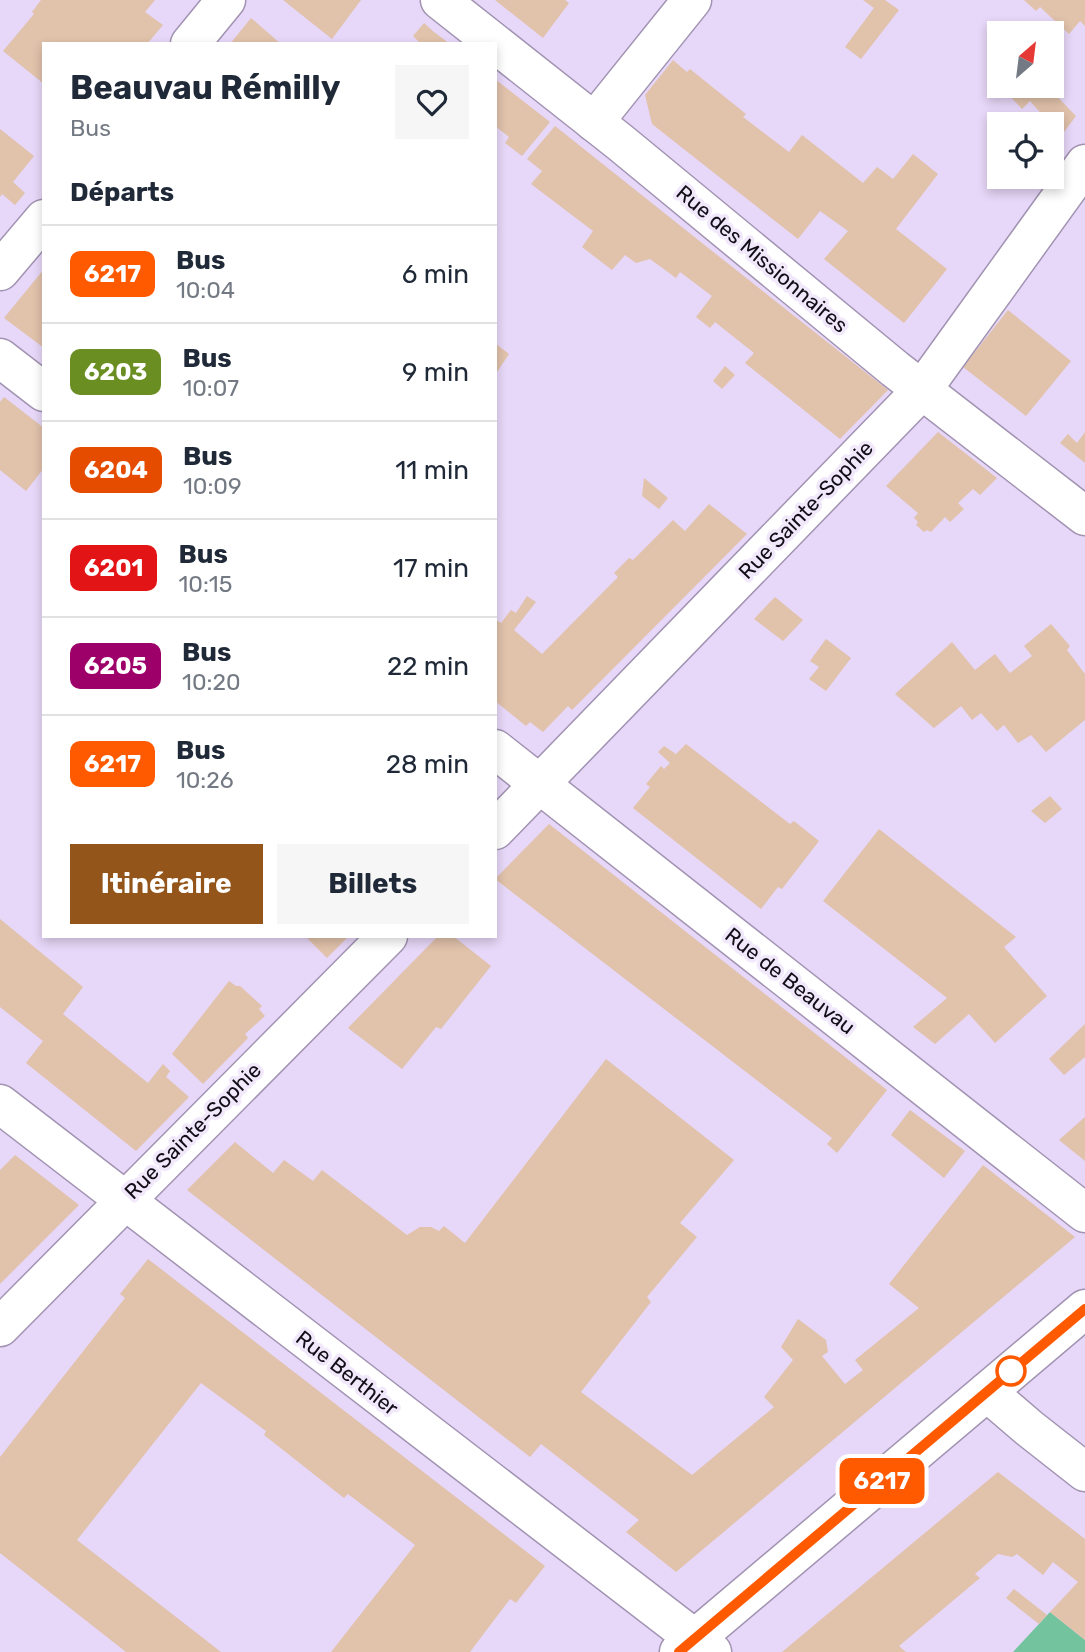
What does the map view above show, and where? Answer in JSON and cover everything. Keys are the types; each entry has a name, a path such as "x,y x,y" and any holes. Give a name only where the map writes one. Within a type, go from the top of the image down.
{"street":[{"path":"192,42 226,0"},
{"name":"Rue des Missionnaires","path":"440,0 493,42"},
{"path":"594,122 692,0"},
{"name":"Rue des Missionnaires","path":"497,45 922,390 1085,516"},
{"name":"Rue Sainte-Sophie","path":"497,828 922,390 1085,164"},
{"path":"0,271 42,221"},
{"path":"0,358 42,390"},
{"name":"Rue de Beauvau","path":"497,751 1085,1213"},
{"name":"Rue Sainte-Sophie","path":"0,1327 386,938"},
{"name":"Rue Berthier","path":"0,1104 695,1648"},
{"path":"695,1648 1085,1309"},
{"path":"987,1392 1085,1472"}],"green space":[{"path":"1050,1612 1085,1640 1085,1652 1013,1652"}],"building":[{"path":"41,0 155,0 145,12 163,25 149,42 42,42 42,82 3,51 34,14 32,12"},
{"path":"283,0 361,0 332,39"},
{"path":"495,0 565,0 569,3 543,38"},
{"path":"863,0 885,0 899,10 861,59 845,47 874,8"},
{"path":"1024,0 1085,0 1085,26 1080,21 1069,34 1064,29 1064,21 1055,21 1040,7 1036,11"},
{"path":"251,18 279,42 232,42"},
{"path":"424,23 447,42 419,42 413,36"},
{"path":"673,60 687,72 690,69 746,114 743,117 789,152 802,135 863,183 877,167 893,179 913,154 938,174 896,229 947,269 904,323 824,259 848,231 820,211 798,239 652,124 645,95"},
{"path":"497,81 550,122 522,156 505,143 509,137 497,128"},
{"path":"1012,98 1059,98 1076,116 1064,132 1064,112 1040,112 1030,101 1022,109"},
{"path":"555,126 888,390 840,439 745,363 754,353 715,322 710,328 696,317 712,296 680,272 676,278 650,259 636,263 625,255 612,270 582,247 593,231 531,184 542,171 527,159"},
{"path":"0,129 34,156 13,182 25,193 15,205 2,194 0,197"},
{"path":"42,271 42,346 4,318"},
{"path":"1008,310 1071,361 1026,416 963,367"},
{"path":"497,345 509,354 497,372"},
{"path":"725,366 735,375 722,389 713,381"},
{"path":"4,397 42,426 42,471 26,491 0,470 0,402"},
{"path":"938,432 997,478 980,495 973,489 958,503 964,509 950,522 945,517 931,532 924,532 916,525 918,522 914,518 918,513 886,486"},
{"path":"1085,432 1085,463 1060,443 1068,434 1077,443"},
{"path":"644,478 668,498 659,509 642,496"},
{"path":"709,504 747,534 572,710 568,706 543,732 530,722 526,726 497,703 497,620 501,623 511,610 516,613 527,596 536,602 514,630 542,654 618,577 614,573 629,558 633,560 673,520 685,531"},
{"path":"775,597 803,620 783,641 754,619"},
{"path":"1051,624 1070,646 1067,650 1085,674 1085,720 1046,752 1031,735 1018,743 1004,725 997,731 981,713 972,720 961,706 934,728 895,694 952,642 975,670 995,654 1010,673 1032,656 1024,646"},
{"path":"826,639 851,658 826,691 809,679 819,667 810,661"},
{"path":"686,744 790,824 794,821 819,841 782,889 778,887 761,909 633,808 650,787 646,784 661,766 664,769 670,763 658,752 664,746 676,754"},
{"path":"1050,796 1062,809 1045,823 1031,811"},
{"path":"549,824 887,1090 837,1153 827,1144 832,1138 497,881 497,877"},
{"path":"879,829 1016,937 1004,947 1047,996 995,1043 969,1014 935,1044 913,1027 947,998 823,901"},
{"path":"0,919 83,987 63,1014 148,1083 163,1064 170,1071 166,1077 189,1097 136,1151 26,1063 43,1041 0,1007"},
{"path":"307,938 347,938 327,958"},
{"path":"436,938 456,938 491,966 441,1029 436,1027 402,1069 348,1028"},
{"path":"229,981 240,986 262,1006 259,1009 265,1016 245,1034 248,1038 203,1084 172,1054"},
{"path":"1085,1024 1085,1057 1064,1075 1049,1059"},
{"path":"606,1059 734,1160 680,1223 697,1237 647,1297 651,1302 581,1392 692,1475 774,1407 764,1397 793,1360 781,1347 798,1319 826,1340 828,1352 822,1356 845,1384 863,1370 855,1360 919,1308 889,1284 983,1165 1075,1237 676,1572 626,1532 639,1520 541,1444 530,1457 187,1190 235,1142 273,1173 284,1160 313,1181 322,1170 407,1235 420,1227 431,1227 439,1231 444,1226 465,1243"},
{"path":"910,1110 965,1151 944,1178 891,1135"},
{"path":"1085,1117 1085,1161 1059,1140"},
{"path":"15,1155 79,1205 0,1284 0,1170"},
{"path":"148,1259 545,1566 516,1603 510,1599 470,1652 331,1652 415,1545 348,1494 344,1498 264,1435 266,1431 201,1383 77,1540 221,1652 126,1652 0,1553 0,1457 125,1298 120,1294"},
{"path":"998,1472 1085,1539 1085,1640 1050,1612 1078,1582 1053,1562 1043,1575 1017,1554 1012,1557 998,1554 975,1574 980,1578 899,1646 906,1652 782,1652"},
{"path":"1014,1589 1047,1615 1039,1624 1006,1598"}],"bus line":[{"name":"6217","path":"679,1652 1085,1309"}]}
